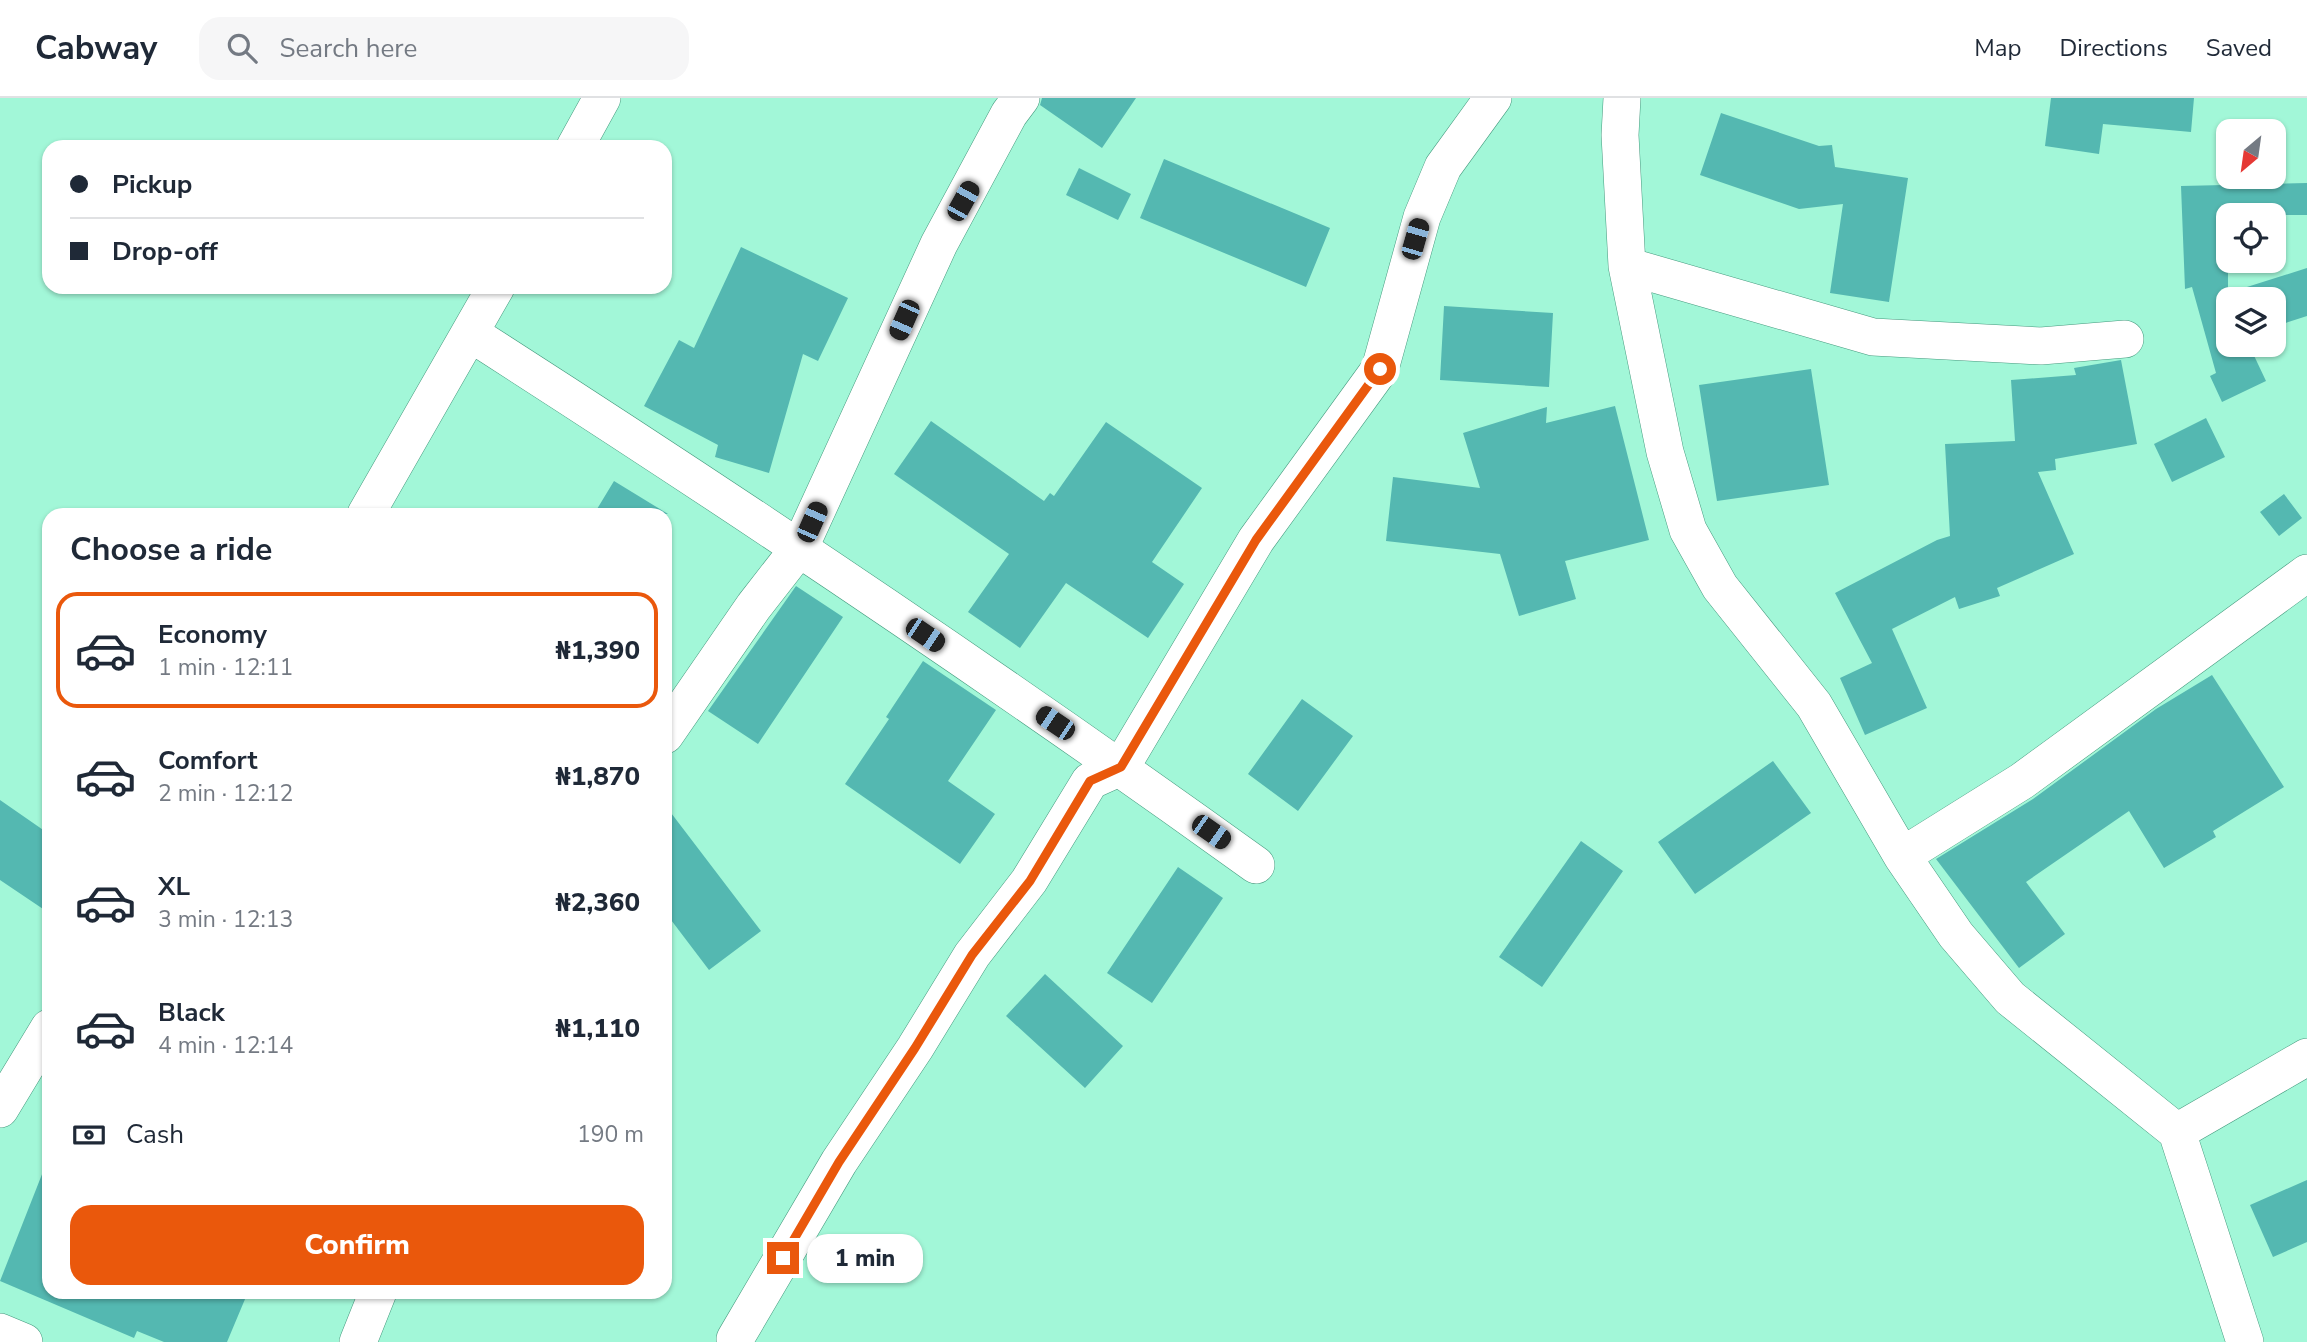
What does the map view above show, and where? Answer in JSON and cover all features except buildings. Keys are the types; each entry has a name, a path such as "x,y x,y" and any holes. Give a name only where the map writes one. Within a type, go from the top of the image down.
{"street":[{"path":"579,140 602,98"},
{"path":"672,725 747,617 800,547 939,244 1009,114 1021,98"},
{"path":"735,1339 839,1162 915,1048 972,955 1030,881 1090,781 1121,767 1256,540 1380,369 1422,217 1443,167 1493,98"},
{"path":"1622,98 1620,135 1627,266 1665,452 1688,530 1720,587 1814,705 1902,856 1956,934 2010,998 2177,1132 2245,1342"},
{"path":"1627,266 1873,337 2041,346 2125,339"},
{"path":"369,508 492,294"},
{"path":"470,333 800,547 881,606 1121,767 1256,864"},
{"path":"1902,856 2022,781 2307,573"},
{"path":"0,1110 42,1037"},
{"path":"2177,1132 2307,1057"},
{"path":"358,1342 375,1299"},
{"path":"0,1332 24,1342"}],"route":[{"path":"783,1258 839,1162 915,1048 972,955 1030,881 1090,781 1121,767 1256,540 1380,369"}]}
